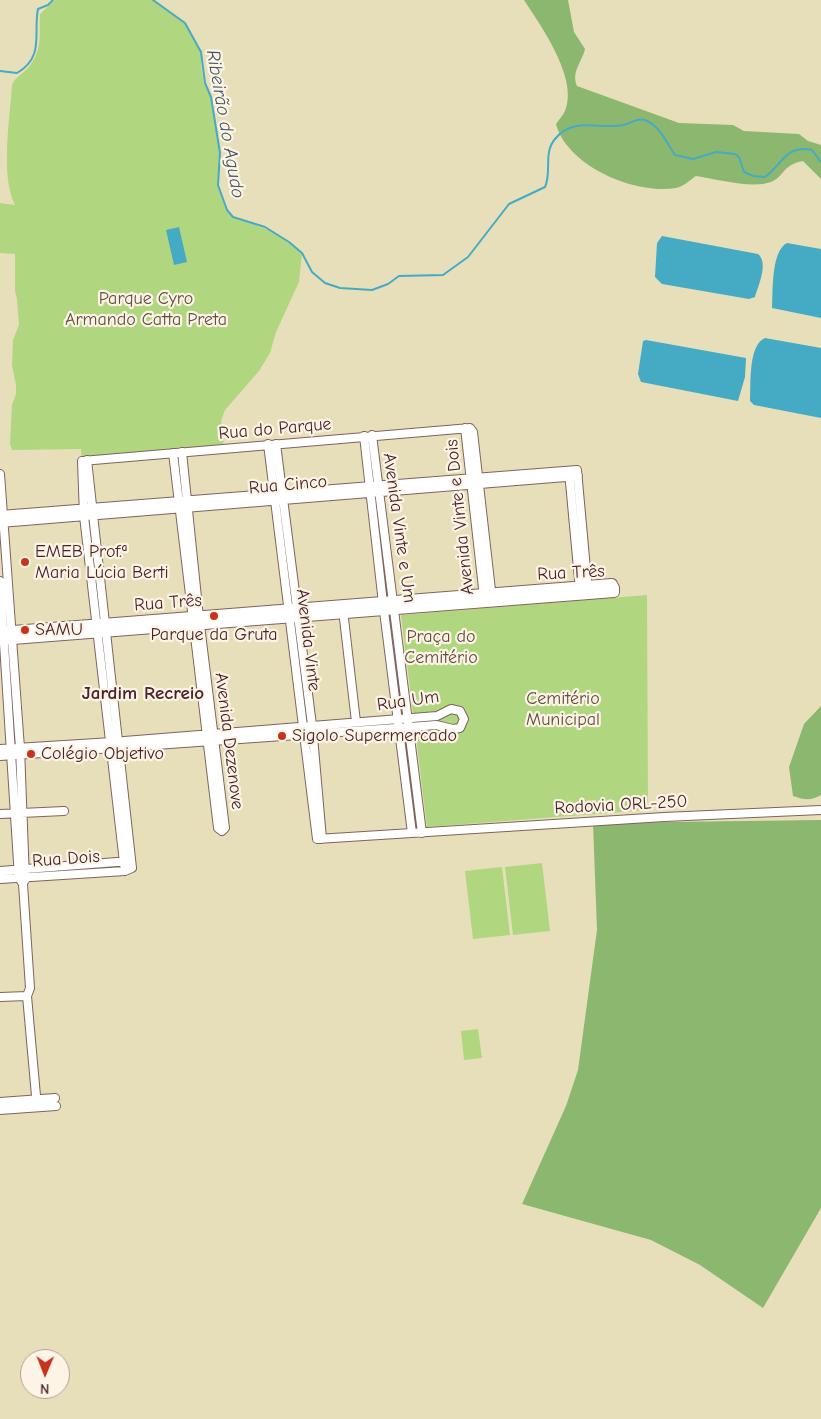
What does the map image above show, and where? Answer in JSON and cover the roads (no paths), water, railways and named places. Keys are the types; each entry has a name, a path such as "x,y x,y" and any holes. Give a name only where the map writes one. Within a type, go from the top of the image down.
{"street":[{"name":"Rua do Parque","path":"88,512 85,461 468,428"},
{"name":"Avenida Vinte e Dois","path":"468,428 473,432 475,481 488,598"},
{"name":"Avenida Vinte e Um","path":"368,436 395,606 422,833"},
{"name":"Avenida Vinte","path":"272,444 283,496 294,614 308,730 316,837 320,840 412,834"},
{"name":"Avenida Vinte","path":"272,444 274,497 294,614"},
{"name":"Avenida Dezenove","path":"182,452 183,504"},
{"name":"Avenida Dezenove","path":"174,453 183,504 210,738 218,828 222,831 225,828 210,738"},
{"name":"Rua Cinco","path":"2,519 578,473 584,590"},
{"path":"0,474 5,635"},
{"path":"569,474 584,590"},
{"name":"Avenida Vinte e Um","path":"375,489 383,606 400,723 412,834"},
{"path":"88,512 116,746"},
{"path":"0,581 16,752 30,988 28,996 34,1104"},
{"name":"Rua Três","path":"5,635 584,590"},
{"path":"343,610 356,722"},
{"name":"Rua Um","path":"0,756 16,752 116,746 400,723 409,718 437,716 454,709 460,711 464,719 463,724 456,729 443,725 410,726 400,723 356,722 308,730"},
{"name":"Rua Dois","path":"0,879 129,865 116,746"},
{"name":"Rua Um","path":"0,749 16,752"},
{"path":"0,814 64,810"},
{"name":"Rodovia ORL-250","path":"422,833 664,817 821,810"},
{"path":"412,834 422,833"},
{"name":"Rua Dois","path":"0,871 23,875"},
{"path":"0,997 28,996"},
{"path":"0,1102 34,1104"},
{"path":"0,1110 55,1102"}],"water":[{"path":"179,227 187,262 174,265 166,230"},
{"path":"662,236 758,254 763,263 763,269 755,297 749,299 662,284 655,277 657,243"},
{"path":"787,243 821,249 821,318 772,308 775,263 782,247"},
{"path":"765,338 821,348 821,418 754,405 750,401 753,357 756,348"},
{"path":"643,341 746,358 745,377 738,401 641,382 638,374"}],"waterway":[{"name":"Ribeirão do Agudo","path":"0,71 17,73 26,67 35,52 38,9 48,5 53,0"},
{"name":"Ribeirão do Agudo","path":"153,0 185,23 201,52 205,83 211,97 220,153 218,185 227,210 233,217 265,227 289,242 302,253 312,272 325,283 340,288 372,290 388,284 399,276 443,275 468,257 509,204 545,187 551,144 562,132 570,128 587,125 614,126 639,119 645,120 659,130 675,155 693,159 716,152 735,154 739,157 744,172 753,176 765,177 785,157 796,150 812,150 821,162"}],"place":[{"name":"EMEB Prof.ª Maria Lúcia Berti","path":"25,562"},
{"name":"Parque da Gruta","path":"214,616"},
{"name":"SAMU","path":"25,630"},
{"name":"Sigolo Supermercado","path":"282,736"},
{"name":"Colégio Objetivo","path":"31,754"}],"district":[{"name":"Jardim Recreio","path":"143,694"}],"park label":[{"name":"Parque Cyro Armando Catta Preta","path":"146,309"},
{"name":"Praça do Cemitério","path":"441,648"},
{"name":"Cemitério Municipal","path":"563,710"}]}
